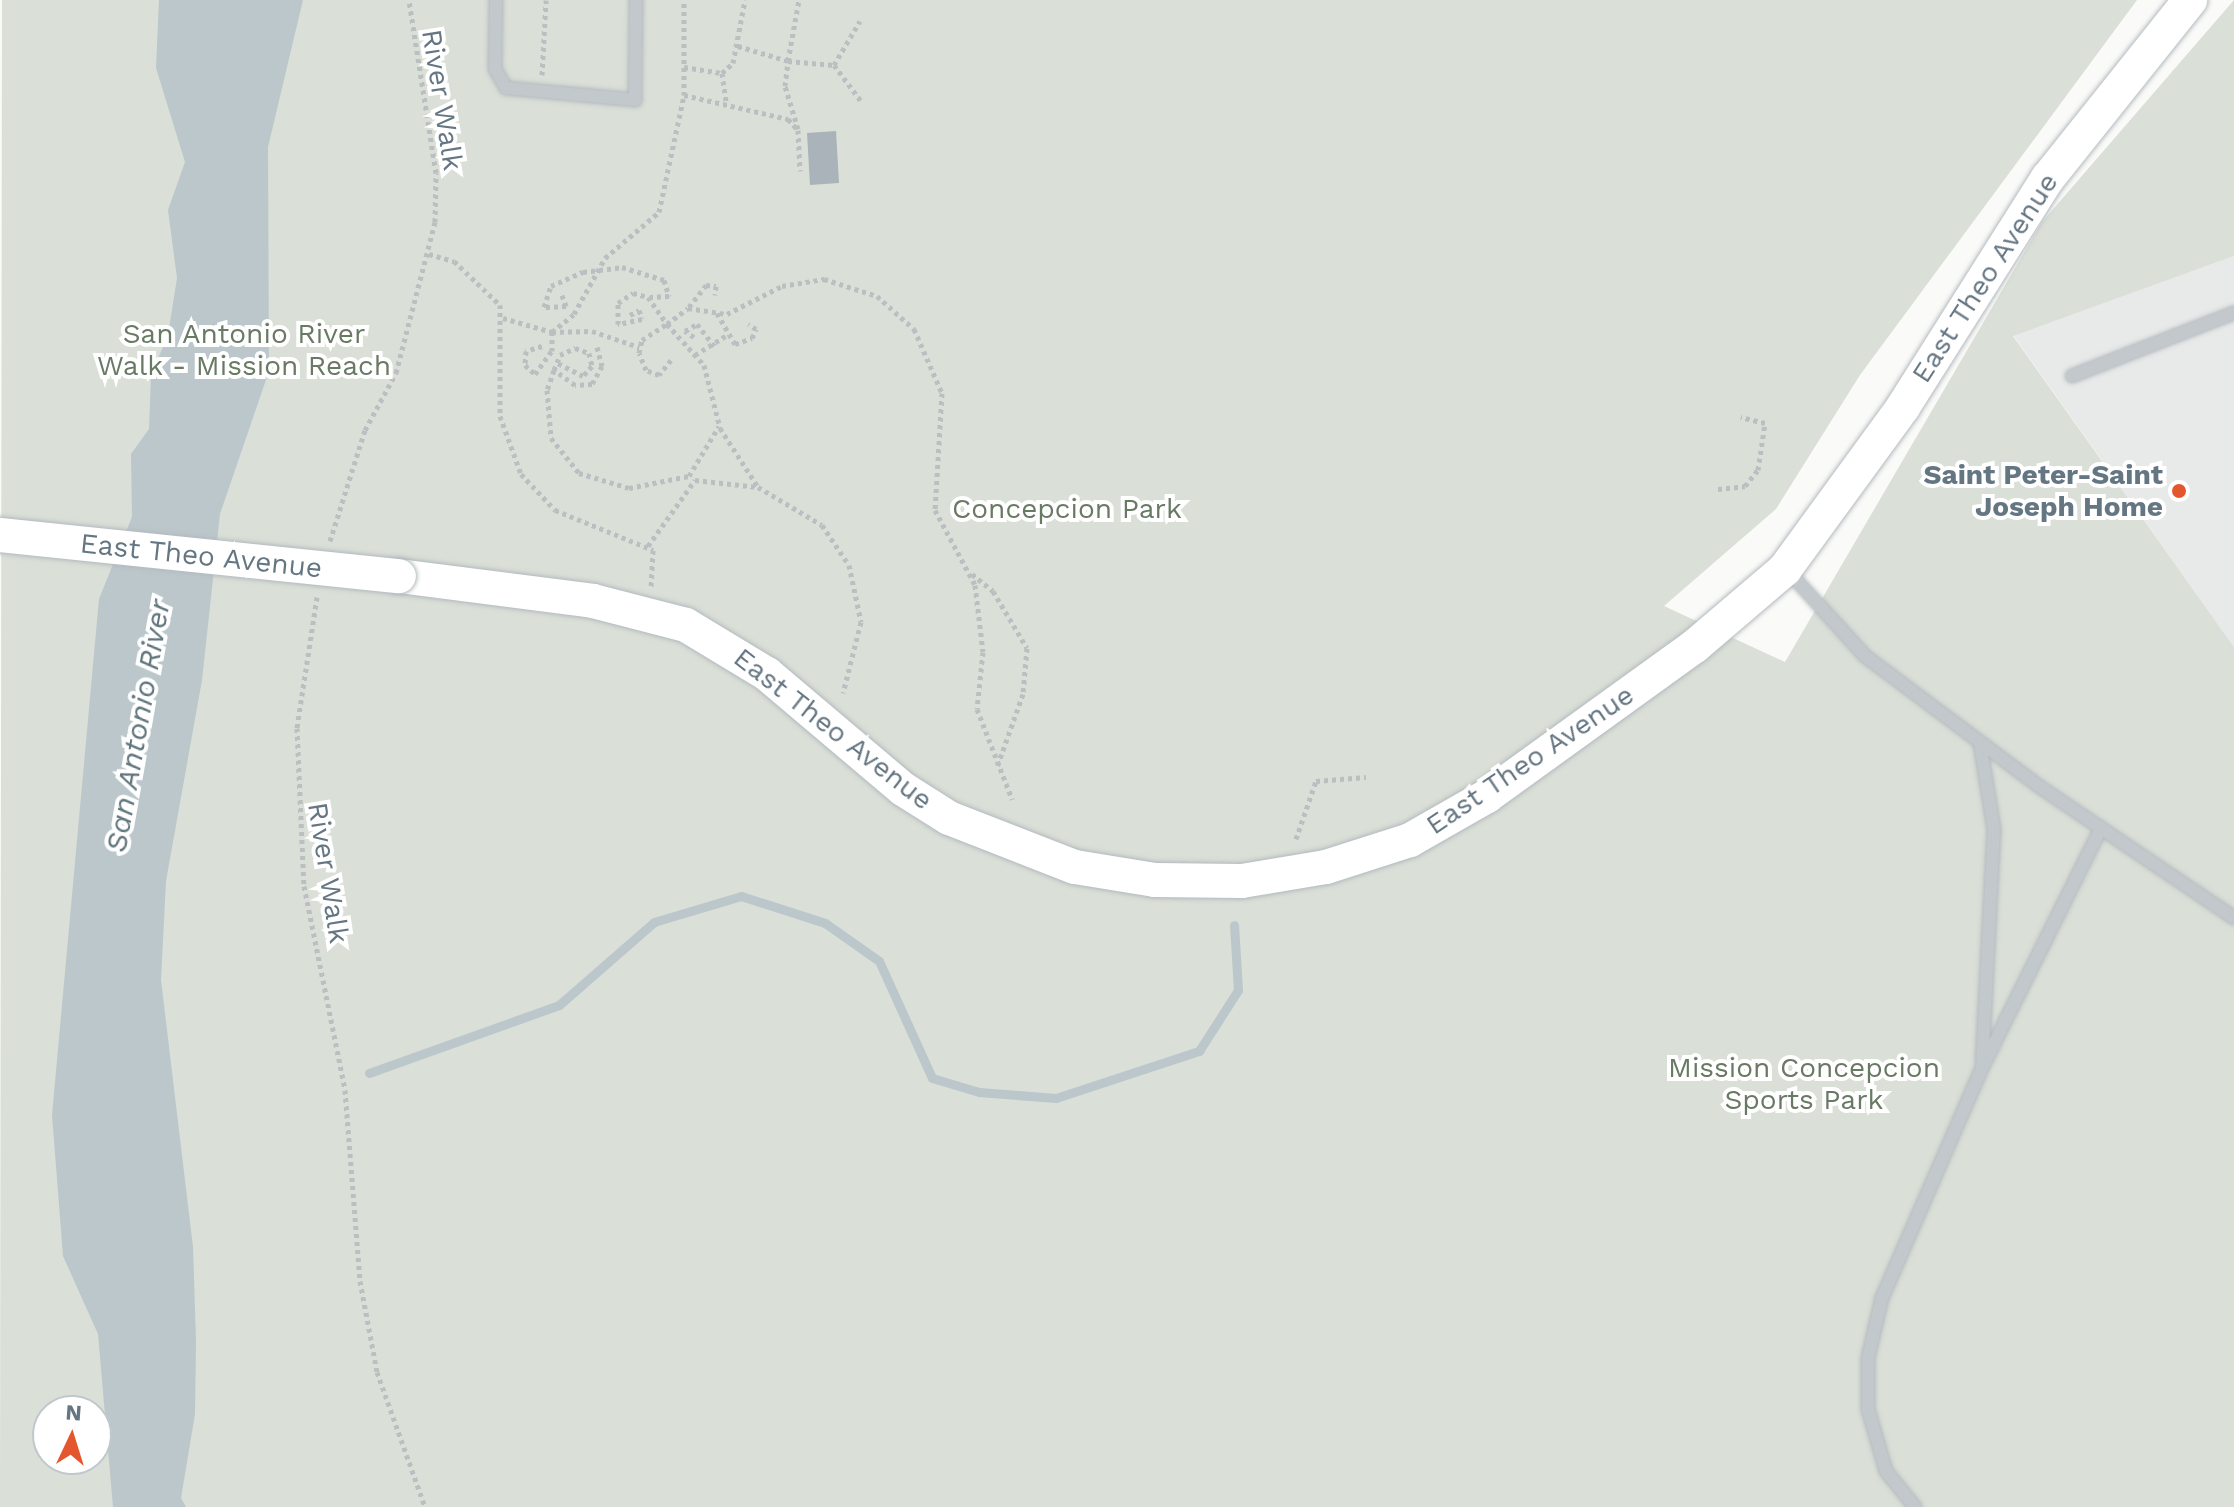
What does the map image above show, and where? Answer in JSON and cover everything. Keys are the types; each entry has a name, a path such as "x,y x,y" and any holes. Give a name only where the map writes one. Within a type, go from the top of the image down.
{"street":[{"name":"East Theo Avenue","path":"0,535 399,576 646,613 725,645 903,789 1004,844 1075,867 1155,880 1242,881 1326,867 1410,840 1487,796 1671,663 1785,569 1903,407 2048,178 2190,0"}],"lane":[{"path":"496,0 495,69 506,88 540,96 635,100 636,0"},
{"path":"2072,376 2234,313"},
{"path":"1785,569 1865,656 1980,743 2234,918"},
{"path":"1980,743 1994,829 1982,1068"},
{"path":"1915,1507 1886,1471 1868,1409 1868,1358 1882,1298 1982,1068 2101,828"}],"path":[{"name":"River Walk","path":"328,548 365,430 396,373 429,254 436,173 409,0"},
{"path":"540,96 546,0"},
{"path":"552,332 574,314 597,270 659,212 684,95 684,0"},
{"path":"726,101 722,73 738,46 745,0"},
{"path":"799,0 785,86 798,130 800,171"},
{"path":"834,65 860,21"},
{"path":"738,46 788,61 834,65 861,101"},
{"path":"684,67 722,73"},
{"path":"684,95 762,108 798,130"},
{"path":"429,254 474,277 500,305 500,416 521,474 555,510 648,546"},
{"path":"562,295 566,306 544,307 551,286 597,270 650,271 669,291 666,300 624,296 618,324 642,319 639,310 630,315"},
{"path":"688,308 717,313 798,281 824,279 859,287 904,316 924,341 942,393 935,510 971,574 983,652 977,709 997,769 1012,799"},
{"path":"639,347 688,308 706,285 716,286 715,295"},
{"path":"648,297 695,355 711,382 719,425 758,487"},
{"path":"717,313 726,336"},
{"path":"502,318 552,332 592,331 639,347 651,373 665,373 671,360"},
{"path":"694,337 685,331 697,324 714,346"},
{"path":"726,336 747,342 756,329 748,324"},
{"path":"542,346 526,351 525,365 535,374 552,351 552,332"},
{"path":"695,355 726,336"},
{"path":"556,366 575,385 592,384 602,366 597,347"},
{"path":"556,366 583,376 592,366 589,353 575,348 556,366 546,409 551,438 579,473 629,488 692,478 758,487 822,525 849,565 861,622 843,693"},
{"path":"1718,489 1745,486 1758,470 1765,423 1741,417"},
{"path":"646,613 654,569 648,546 692,478 719,425"},
{"path":"971,574 993,591 1027,648 1028,675 997,769"},
{"name":"River Walk","path":"318,591 297,728 295,815 345,1090 362,1296 377,1372 425,1507"},
{"path":"1296,839 1316,781 1366,777"}],"shaded area":[{"name":"Saint Peter-Saint Joseph Home","path":"2234,256 2234,647 2013,335"}],"green space":[{"path":"2,0 2137,0 1860,375 1776,509 1664,606 1785,662 2042,222 2234,0 2234,256 2013,336 2234,647 2234,1507 0,1507"}],"water":[{"name":"San Antonio River","path":"159,0 303,0 268,147 269,371 220,514 202,680 166,881 161,980 193,1247 195,1414 181,1498 186,1507 113,1507 110,1475 112,1395 103,1395 98,1334 63,1256 52,1115 99,599 132,517 131,454 149,429 151,375 168,335 177,278 168,210 185,162 156,68"}],"building":[{"path":"836,131 839,183 810,185 807,133"}],"waterway":[{"path":"369,1073 559,1005 654,922 741,896 825,923 879,961 932,1078 979,1092 1056,1098 1199,1051 1238,990 1234,925"}],"place":[{"name":"Saint Peter-Saint Joseph Home","path":"2179,491"}],"park label":[{"name":"San Antonio River Walk - Mission Reach","path":"244,350"},
{"name":"Concepcion Park","path":"1067,509"},
{"name":"Mission Concepcion Sports Park","path":"1804,1084"}]}
